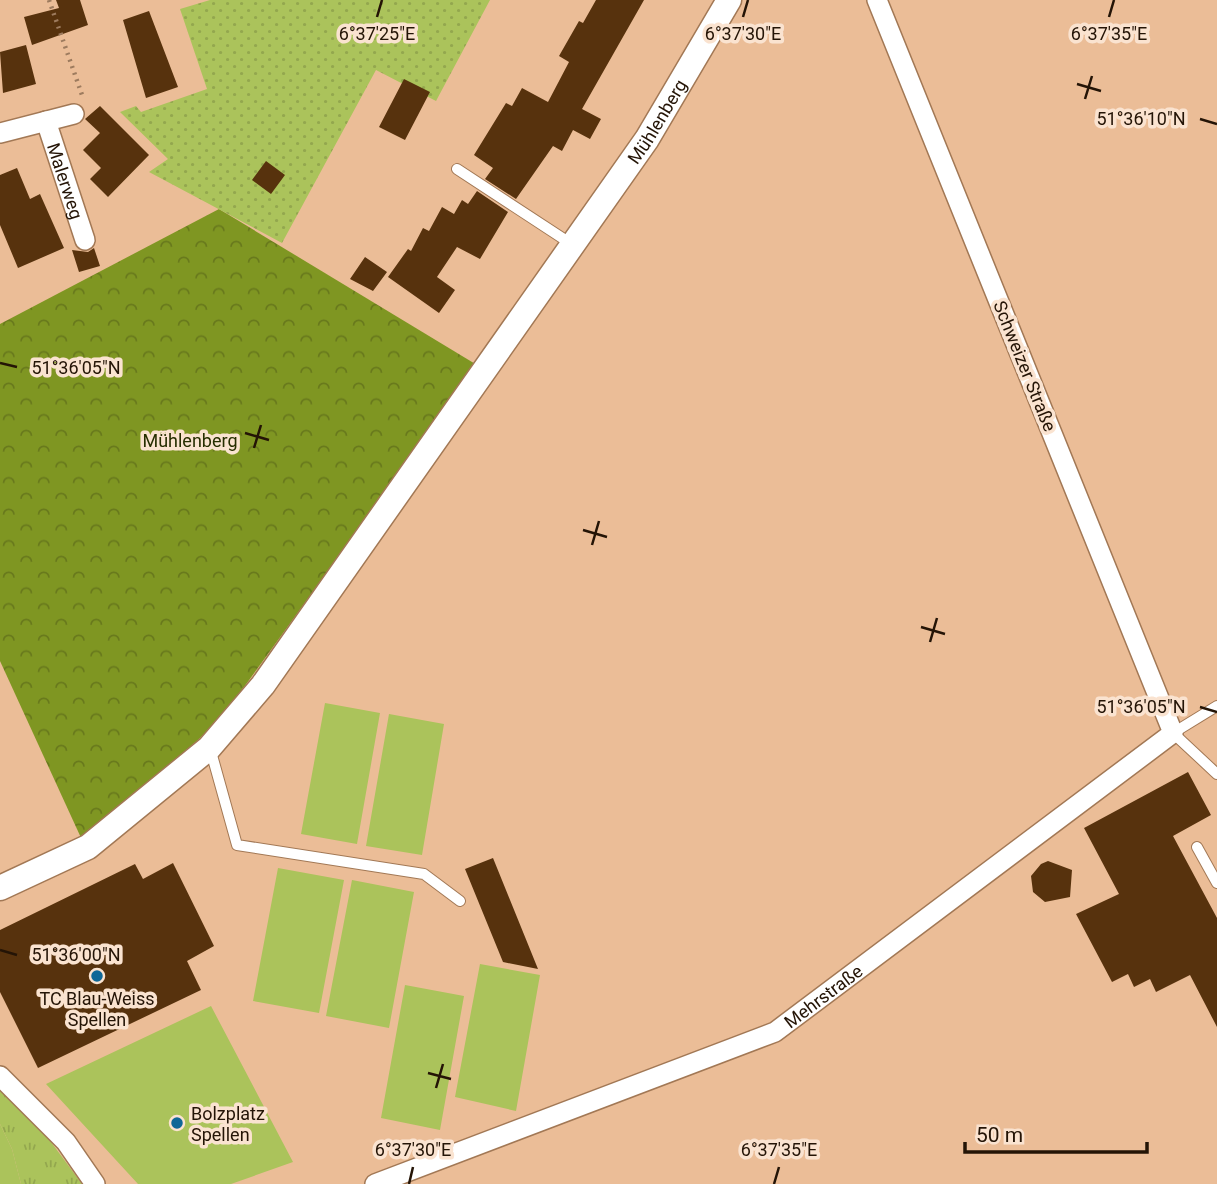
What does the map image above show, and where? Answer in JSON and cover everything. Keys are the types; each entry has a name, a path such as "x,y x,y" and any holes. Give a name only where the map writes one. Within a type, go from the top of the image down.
{"street":[{"name":"Mühlenberg","path":"0,888 88,847 209,748 263,685 647,139 729,0"},
{"name":"Schweizer Straße","path":"877,0 1173,733"},
{"name":"Malerweg","path":"0,133 74,114"},
{"name":"Malerweg","path":"46,121 85,240"},
{"name":"Mehrstraße","path":"375,1184 775,1032 1173,733"},
{"path":"0,1076 66,1142 95,1184"}],"lane":[{"path":"457,169 573,246"},
{"name":"Mehrstraße","path":"1173,733 1217,706"},
{"path":"1173,733 1217,774"},
{"path":"209,748 237,845 424,874 460,901"},
{"path":"1197,847 1217,883"}],"path":[{"path":"50,0 82,96 81,110 74,114"}],"green space":[{"path":"210,0 490,0 436,101 376,70 282,243 149,172 168,159 120,112 136,106 141,112 207,89 180,9"},
{"name":"Mühlenberg","path":"219,209 477,365 226,712 198,740 82,840 0,661 0,324"},
{"path":"325,703 380,713 357,844 301,834"},
{"path":"389,714 444,724 422,855 366,846"},
{"path":"278,868 344,880 319,1013 253,1001"},
{"path":"352,880 414,892 389,1028 326,1016"},
{"path":"480,964 540,975 516,1111 455,1097"},
{"path":"405,985 464,996 440,1130 381,1118"},
{"name":"Bolzplatz Spellen","path":"211,1006 293,1162 231,1184 138,1184 46,1084"},
{"path":"0,1083 37,1123 82,1184 21,1184 12,1149 0,1124"},
{"path":"0,1124 12,1149 21,1184 0,1184"}],"building":[{"path":"56,0 80,0 88,25 32,45 24,17 59,8"},
{"path":"596,0 644,0 582,109 601,119 590,139 573,130 562,151 553,146 516,199 485,179 493,168 474,155 506,103 512,106 522,88 548,102 569,62 559,56 579,21 583,23"},
{"path":"149,11 178,87 146,98 123,20"},
{"path":"26,45 36,84 3,93 0,52"},
{"path":"404,79 430,92 405,140 379,127"},
{"path":"100,106 149,155 108,197 90,179 101,168 83,150 100,133 85,119"},
{"path":"266,161 285,175 271,194 252,180"},
{"path":"17,168 30,199 40,194 64,248 18,268 0,225 0,175"},
{"path":"477,191 508,212 480,259 457,247 437,277 455,290 439,313 388,277 408,249 411,251 423,228 429,231 442,207 454,214 462,200 468,204"},
{"path":"94,248 100,266 79,272 72,250 88,252"},
{"path":"365,257 387,272 373,291 350,279"},
{"path":"1188,772 1211,815 1173,836 1217,918 1217,1027 1190,975 1156,992 1150,979 1134,987 1128,974 1112,982 1076,914 1119,894 1084,828"},
{"path":"493,858 538,969 503,962 465,869"},
{"path":"1048,861 1072,870 1070,897 1045,902 1033,892 1031,876 1041,864"},
{"name":"TC Blau-Weiss Spellen","path":"173,863 214,946 187,961 201,990 38,1068 0,992 0,930 135,864 143,879"}],"place":[{"name":"TC Blau-Weiss Spellen","path":"97,976"},
{"name":"Bolzplatz Spellen","path":"177,1123"}]}
